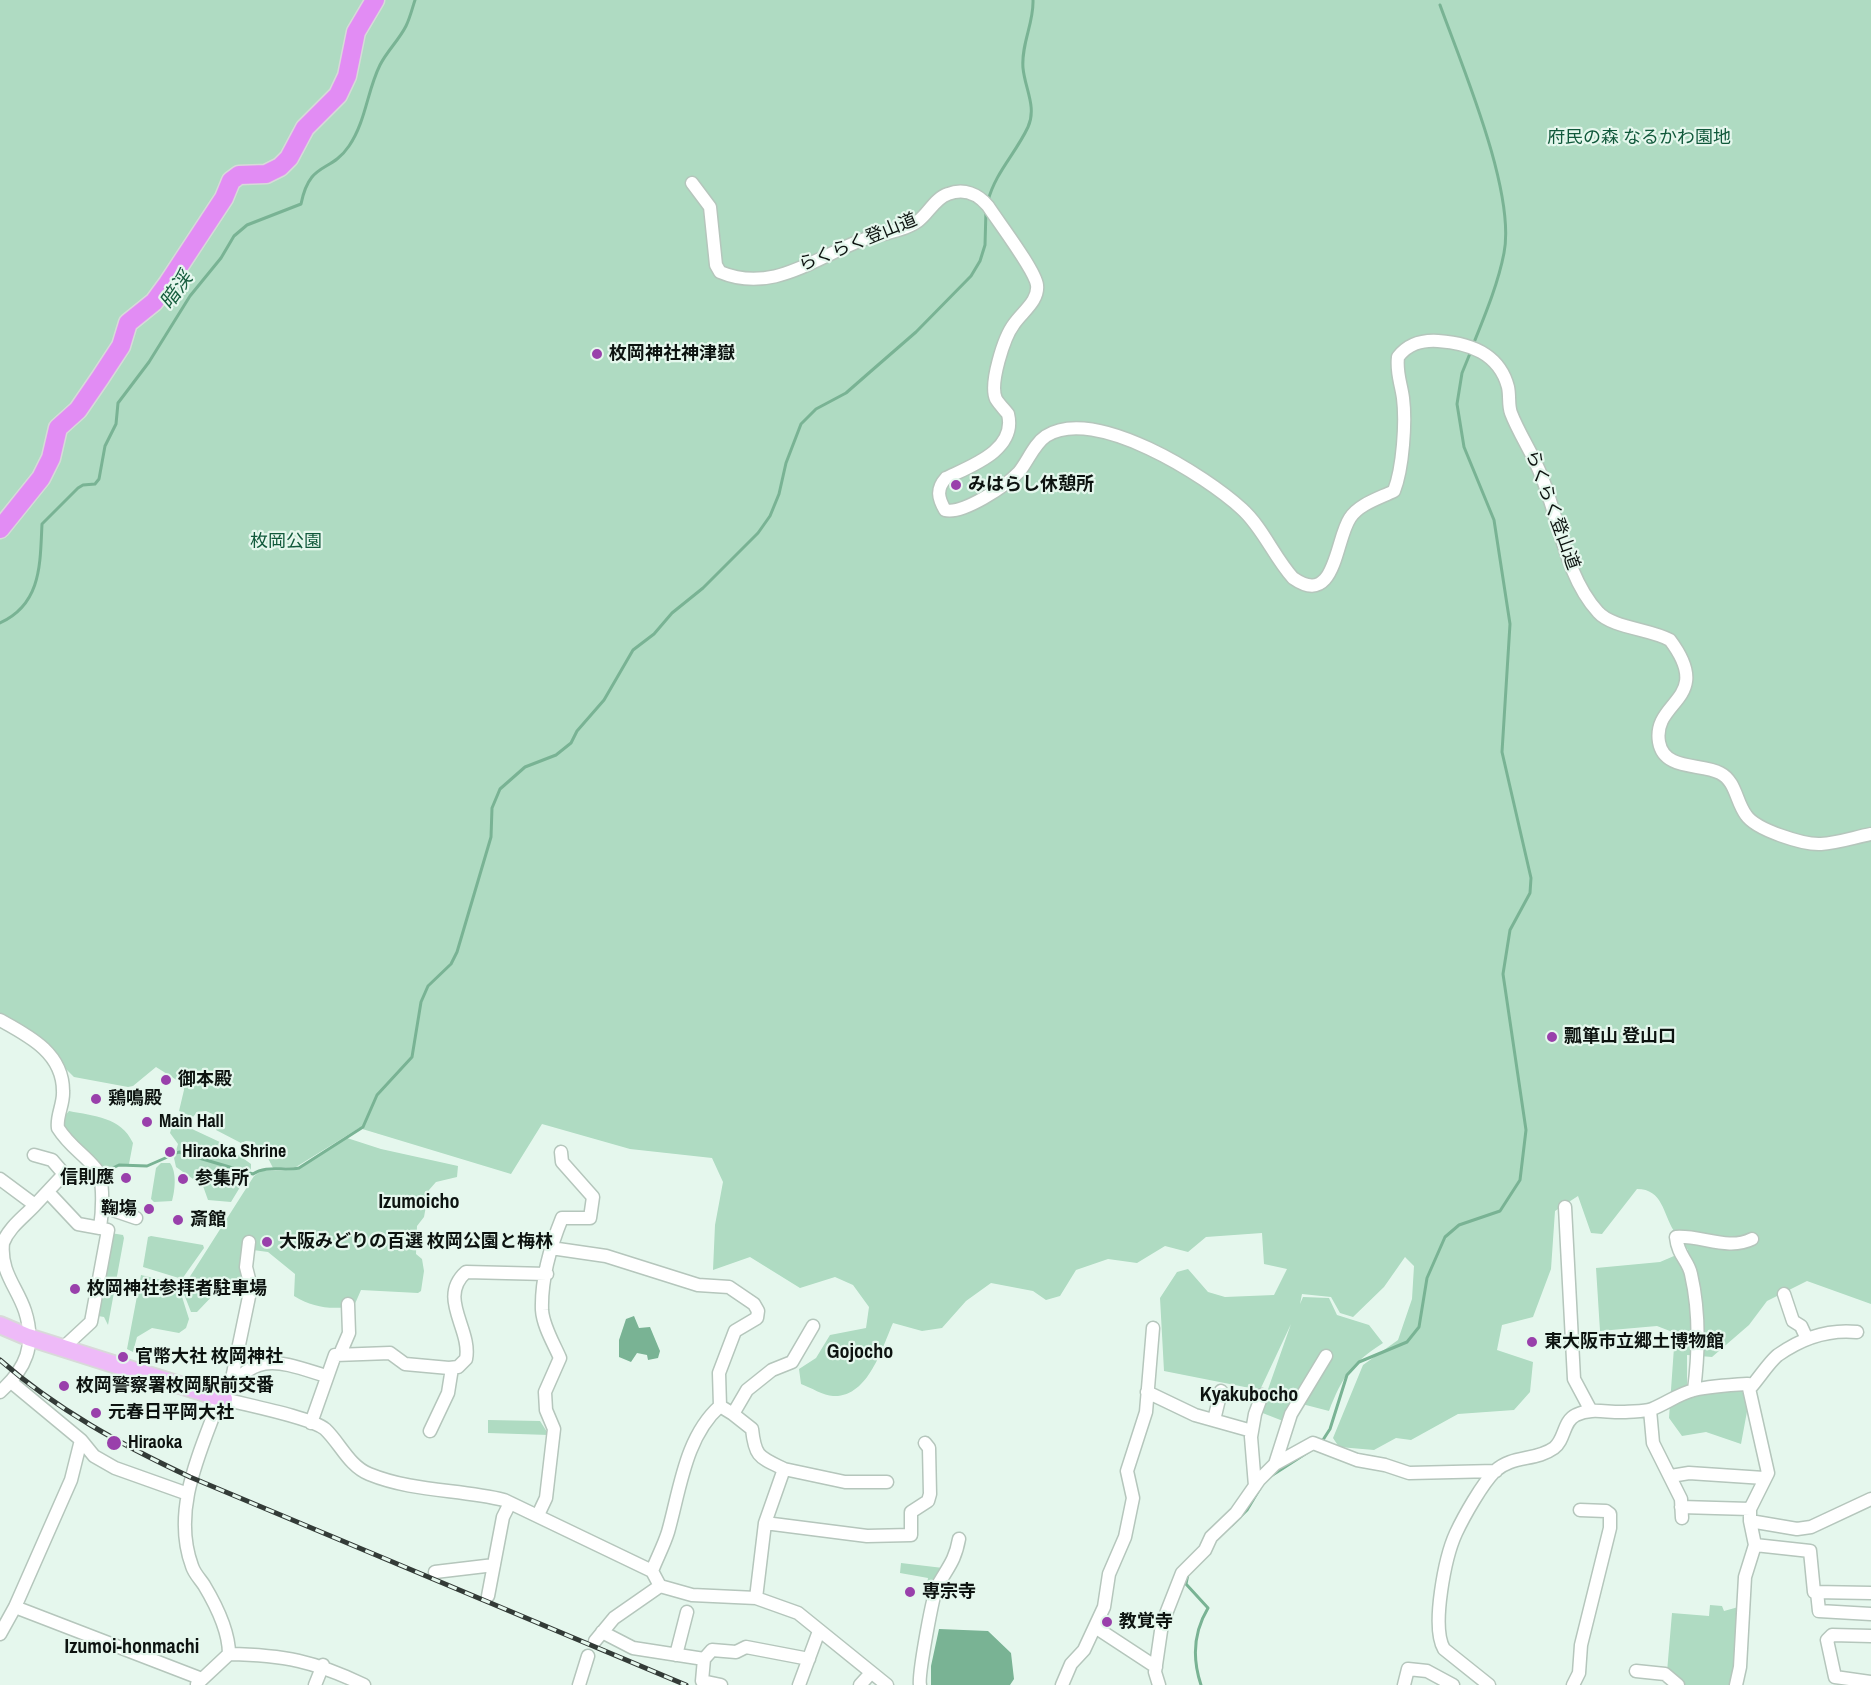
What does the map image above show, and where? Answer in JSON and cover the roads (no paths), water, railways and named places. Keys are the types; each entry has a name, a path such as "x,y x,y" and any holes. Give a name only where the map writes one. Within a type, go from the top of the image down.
{"highway":[{"path":"0,529 41,478 51,458 58,428 78,410 100,378 121,346 128,323 154,302 168,283 227,194 231,181 239,175 266,174 280,167 306,128 338,95 347,76 356,32 375,0"}],"main road":[{"path":"0,1325 63,1348 225,1395"}],"street":[{"name":"らくらく登山道","path":"692,183 710,207 716,265 720,272 747,281 772,278 862,240 910,225 947,194 969,193 980,197 988,206 1030,269 1038,288 1034,300 1014,324 1003,346 995,391 996,400 1009,420 1002,441 993,456 946,478 941,483 939,500 945,510 953,512 970,506 1017,473 1048,434 1080,428 1139,442 1169,459 1243,511 1293,578 1303,585 1319,584 1326,580 1332,570 1350,518 1362,507 1394,491 1398,481 1403,420 1403,399 1396,376 1398,357 1410,345 1430,341 1473,346 1495,363 1508,388 1511,414 1542,476 1569,562 1593,605 1605,618 1662,635 1670,640 1685,666 1687,677 1684,690 1661,722 1659,730 1659,744 1669,758 1683,765 1723,774 1729,780 1746,815 1762,827 1779,834 1801,842 1821,844 1871,834"},
{"path":"0,1020 35,1040 54,1061 62,1076 64,1090 58,1128 69,1146 98,1170 104,1207 100,1228"},
{"path":"538,1515 546,1498 554,1429 546,1410 545,1392 560,1359 542,1311 551,1248 562,1218 590,1218 593,1197 562,1162 561,1152"},
{"path":"0,1392 21,1369 30,1347 25,1310 8,1283 1,1264 2,1245 9,1230 64,1174 52,1160 34,1155"},
{"path":"0,1179 35,1205"},
{"path":"48,1192 78,1224 108,1230 91,1322 63,1348"},
{"path":"104,1207 136,1218"},
{"path":"1565,1207 1574,1379 1590,1409"},
{"path":"1694,1390 1700,1347 1698,1323 1691,1272 1677,1252 1676,1237 1690,1236 1724,1244 1744,1243 1752,1239"},
{"path":"229,1654 229,1638 205,1587 192,1568 185,1537 190,1477 225,1395 251,1287 246,1267 249,1242"},
{"path":"551,1248 606,1256 698,1285 729,1287 754,1304 758,1311 757,1318 735,1331 718,1373 720,1406"},
{"path":"311,1423 335,1355 390,1353 405,1364 458,1367 466,1359 468,1350 464,1331 454,1305 460,1277 466,1272 474,1270 547,1274"},
{"path":"1784,1294 1794,1321 1801,1326 1807,1339"},
{"path":"340,1354 349,1333 348,1304"},
{"path":"733,1414 747,1390 772,1370 792,1362 813,1326"},
{"path":"1062,1685 1071,1664 1084,1650 1104,1607 1109,1574 1125,1537 1132,1498 1127,1471 1146,1412 1153,1328"},
{"path":"1736,1685 1740,1667 1745,1577 1755,1545 1750,1515 1768,1469 1757,1430 1751,1387 1776,1356 1807,1339 1841,1331 1857,1332"},
{"path":"1275,1464 1291,1414 1326,1356"},
{"path":"225,1395 248,1371 274,1361 326,1376"},
{"path":"430,1431 448,1393 452,1368"},
{"path":"11,1382 81,1440 94,1456 115,1468 188,1494"},
{"path":"1487,1684 1444,1649 1439,1641 1438,1624 1444,1578 1455,1536 1496,1471 1516,1459 1545,1454 1556,1447 1568,1422 1574,1416 1590,1409 1616,1412 1650,1410 1694,1390 1748,1384 1751,1387"},
{"path":"1214,1420 1221,1391"},
{"path":"1148,1392 1195,1415 1252,1431"},
{"path":"225,1395 324,1428 357,1467 367,1474 429,1490 483,1495 538,1515 652,1571 660,1586 692,1594 756,1598 798,1613 870,1674 887,1685"},
{"path":"1255,1486 1252,1474 1255,1461 1252,1431 1262,1395"},
{"path":"720,1406 752,1428 754,1448 759,1457 784,1469 845,1482 887,1482"},
{"path":"652,1571 668,1532 683,1472 710,1415 720,1406"},
{"path":"1650,1410 1653,1443 1660,1463 1671,1476 1682,1512 1750,1515 1797,1529 1811,1527 1871,1499"},
{"path":"0,1634 15,1606 71,1480 81,1440"},
{"path":"765,1523 867,1536 911,1535 911,1512 928,1501 930,1494 929,1448 925,1443"},
{"path":"1159,1685 1156,1667 1162,1624 1182,1573 1205,1550 1219,1528 1236,1513 1255,1486 1275,1464 1313,1443 1357,1460 1385,1465 1409,1473 1496,1471"},
{"path":"756,1598 765,1523 784,1469"},
{"path":"1671,1476 1689,1473 1764,1478"},
{"path":"488,1596 503,1517 510,1503"},
{"path":"1574,1685 1579,1673 1583,1635 1610,1528 1610,1514 1606,1511 1580,1510"},
{"path":"920,1685 923,1651 937,1586 952,1566 959,1539"},
{"path":"1755,1545 1810,1551 1814,1592 1871,1593"},
{"path":"435,1572 494,1565"},
{"path":"660,1586 614,1618 598,1636 633,1648 704,1659"},
{"path":"1817,1592 1819,1611 1871,1614"},
{"path":"15,1606 199,1682 229,1654 262,1654 323,1665 364,1685"},
{"path":"676,1655 687,1612"},
{"path":"1095,1627 1156,1667"},
{"path":"799,1685 819,1630"},
{"path":"1871,1636 1832,1635 1827,1640 1834,1677 1871,1682"},
{"path":"721,1685 702,1681 704,1659 712,1650 736,1652 746,1647 809,1659"},
{"path":"579,1685 588,1656"},
{"path":"315,1685 323,1665"},
{"path":"1404,1685 1408,1669 1417,1669 1453,1685"},
{"path":"1636,1671 1665,1674 1678,1685"},
{"path":"860,1685 870,1674"}],"waterway":[{"name":"暗渓","path":"0,623 14,615 31,594 39,567 42,524 78,488 95,484 99,479 105,446 116,424 118,403 149,362 190,296 221,258 234,236 247,225 301,204 310,180 321,169 342,155 349,146 363,116 380,65 406,26 415,0"},
{"path":"988,201 996,181 1030,120 1031,105 1024,76 1023,59 1032,17 1033,0"},
{"path":"1440,5 1485,129 1495,164 1506,227 1504,253 1498,276 1473,345"},
{"path":"106,1171 119,1165 147,1166 179,1152 253,1174 269,1169 299,1168 363,1127 377,1095 412,1057 421,1002 428,986 451,964 457,952 491,837 492,808 500,789 525,767 556,755 571,743 577,731 604,700 633,650 654,634 672,613 703,588 758,533 770,516 779,494 786,463 801,424 816,409 846,393 916,332 971,276 980,261 985,245 986,210"},
{"path":"1321,1443 1330,1429 1347,1375 1359,1362 1407,1342 1419,1327 1427,1278 1445,1237 1459,1225 1500,1211 1520,1180 1526,1130 1503,974 1510,930 1530,893 1531,878 1502,752 1510,624 1494,520 1464,447 1457,404 1462,373 1471,351"},
{"path":"1271,1476 1316,1447"},
{"path":"1232,1525 1247,1510 1259,1490"},
{"path":"1188,1574 1186,1584 1208,1608 1199,1627 1195,1655 1201,1685"}],"railway":[{"path":"0,1360 67,1411 190,1477 686,1685"}],"place":[{"name":"枚岡神社神津嶽","path":"597,354"},
{"name":"みはらし休憩所","path":"956,485"},
{"name":"瓢箪山 登山口","path":"1552,1037"},
{"name":"御本殿","path":"166,1080"},
{"name":"鶏鳴殿","path":"96,1099"},
{"name":"Main Hall","path":"147,1122"},
{"name":"Hiraoka Shrine","path":"170,1152"},
{"name":"信則應","path":"126,1178"},
{"name":"参集所","path":"183,1179"},
{"name":"鞠塲","path":"149,1209"},
{"name":"斎館","path":"178,1220"},
{"name":"大阪みどりの百選 枚岡公園と梅林","path":"267,1242"},
{"name":"枚岡神社参拝者駐車場","path":"75,1289"},
{"name":"東大阪市立郷土博物館","path":"1532,1342"},
{"name":"官幣大社 枚岡神社","path":"123,1357"},
{"name":"枚岡警察署枚岡駅前交番","path":"64,1386"},
{"name":"元春日平岡大社","path":"96,1413"},
{"name":"Hiraoka","path":"114,1443"},
{"name":"専宗寺","path":"910,1592"},
{"name":"教覚寺","path":"1107,1622"}],"district":[{"name":"Izumoicho","path":"419,1203"},
{"name":"Gojocho","path":"860,1353"},
{"name":"Kyakubocho","path":"1249,1396"},
{"name":"Izumoi-honmachi","path":"132,1648"}],"park label":[{"name":"府民の森 なるかわ園地","path":"1639,138"},
{"name":"枚岡公園","path":"286,542"}]}
